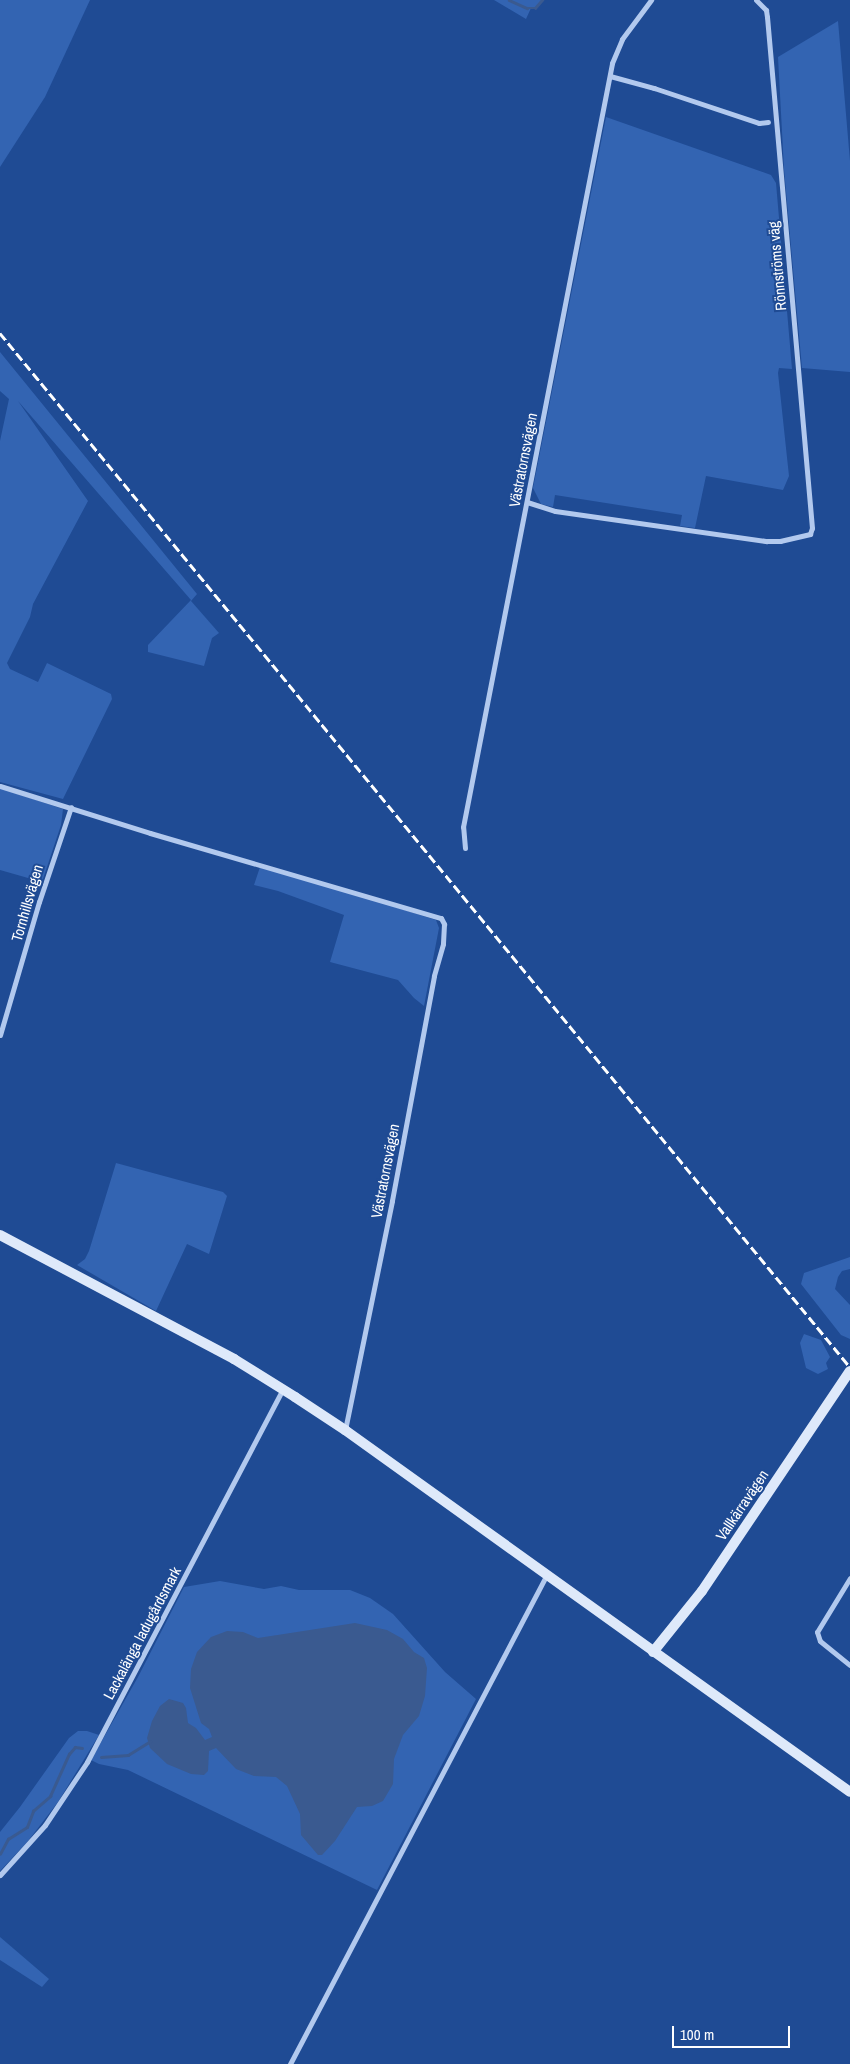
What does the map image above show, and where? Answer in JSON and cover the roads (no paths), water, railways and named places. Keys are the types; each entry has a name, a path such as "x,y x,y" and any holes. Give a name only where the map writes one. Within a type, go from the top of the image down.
{"main road":[{"path":"0,1235 220,1351 283,1389 345,1430 546,1576 850,1792"},
{"name":"Vallkärravägen","path":"653,1652 702,1591 850,1371"}],"street":[{"name":"Västratornsvägen","path":"465,848 462,827 610,76 616,49 652,0"},
{"name":"Rönnströms väg","path":"527,502 554,511 768,541 780,541 810,534 812,528 767,17 764,3 756,0"},
{"path":"610,76 654,88 759,123 768,122"},
{"path":"0,786 71,807"},
{"name":"Västratornsvägen","path":"71,807 150,833 441,918 444,924 443,944 434,976 392,1201 345,1430"},
{"name":"Tornhillsvägen","path":"0,1035 39,902 71,807"},
{"name":"Lackalänga ladugårdsmark","path":"0,1875 44,1825 87,1762 283,1389"},
{"path":"290,2064 546,1576"},
{"path":"850,1578 817,1632 820,1641 850,1665"}],"waterway":[{"path":"509,0 527,8 535,8 542,0"},
{"path":"101,1757 128,1755 150,1741"},
{"path":"0,1854 8,1839 27,1827 33,1811 50,1796 69,1754 75,1747 82,1748"}],"railway":[{"path":"0,333 850,1367"}]}
